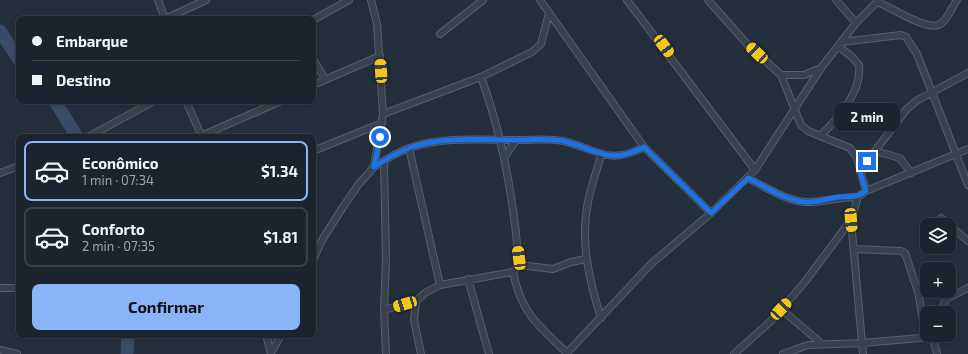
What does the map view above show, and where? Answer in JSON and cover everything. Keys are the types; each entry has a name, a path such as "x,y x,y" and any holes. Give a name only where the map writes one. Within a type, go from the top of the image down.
{"street":[{"path":"158,0 164,16"},
{"path":"171,16 206,0"},
{"path":"371,0 377,24 383,114 374,167"},
{"path":"440,34 483,0"},
{"path":"540,0 644,147 711,213"},
{"path":"627,0 755,170"},
{"path":"708,0 748,45 781,75 794,112 801,125 808,131 850,148 857,158 866,191"},
{"path":"836,0 856,23"},
{"path":"513,272 520,298 530,317 567,353 651,264 711,213 748,178 794,112 821,68 856,23 878,1 920,24 933,26 942,23 957,0"},
{"path":"316,18 346,1"},
{"path":"383,114 481,77 527,55 538,48 544,36 549,13"},
{"path":"840,44 901,35 906,37 917,54 968,185"},
{"path":"820,136 845,107 858,82 859,65 840,44"},
{"path":"316,84 380,56"},
{"path":"316,64 325,80"},
{"path":"781,75 804,75 821,68"},
{"path":"860,171 906,110 916,101 968,73"},
{"path":"384,310 416,301 425,293 440,285 513,272 519,265 512,204 504,158 491,105 481,77"},
{"path":"94,134 148,104"},
{"path":"187,104 201,134"},
{"path":"206,134 273,104"},
{"path":"316,150 382,122"},
{"path":"316,253 322,240 358,185 374,167 409,148 459,140 499,139 548,139 563,141 602,155 621,155 644,147"},
{"path":"504,158 516,140"},
{"path":"409,148 440,285"},
{"path":"734,354 781,309 804,283 851,220 858,197 866,191 968,149"},
{"path":"875,151 900,158 911,173"},
{"path":"601,318 586,260 586,221 588,202 602,155"},
{"path":"384,161 386,260 384,310 386,354"},
{"path":"0,173 16,167"},
{"path":"748,178 786,197 804,202 820,201 845,196 858,197"},
{"path":"851,220 863,354"},
{"path":"956,231 968,241"},
{"path":"854,249 901,251 905,253 922,306"},
{"path":"519,265 553,270 571,262 586,260"},
{"path":"468,279 489,354"},
{"path":"0,288 16,288"},
{"path":"943,306 946,299 968,288"},
{"path":"416,301 414,320 421,354"},
{"path":"781,309 822,344"},
{"path":"783,354 808,344 862,343 920,337"},
{"path":"267,338 271,354"},
{"path":"271,354 279,338"},
{"path":"932,342 937,354"},
{"path":"0,350 16,354"}],"waterway":[{"path":"0,31 16,55"},
{"path":"57,104 75,134"},
{"path":"127,354 128,338"}],"route":[{"path":"380,137 374,167 409,148 459,140 548,139 563,141 606,156 626,154 644,147 711,213 748,178 786,197 804,202 820,201 845,196 858,197 866,191 860,171 867,161"}]}
